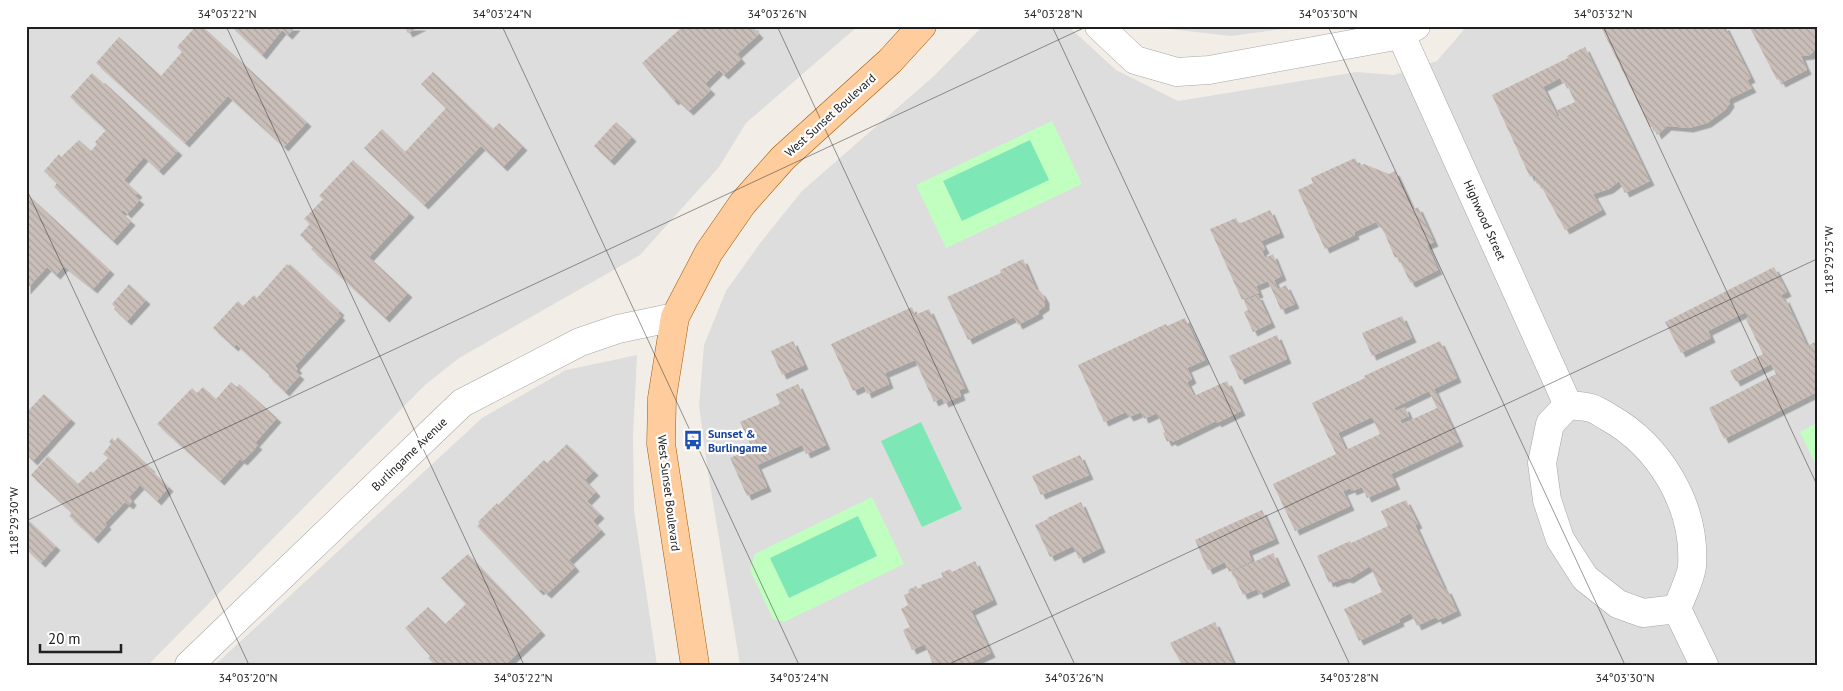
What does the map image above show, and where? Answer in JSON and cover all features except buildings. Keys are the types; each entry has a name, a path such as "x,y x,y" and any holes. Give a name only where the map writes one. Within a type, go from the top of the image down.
{"main road":[{"name":"West Sunset Boulevard","path":"695,665 661,444 662,398 675,317 709,252 743,203 783,158 890,61 922,26"}],"street":[{"path":"1099,26 1136,60 1177,72 1209,70 1408,31"},
{"name":"Highwood Street","path":"1408,31 1568,405"},
{"name":"Burlingame Avenue","path":"189,665 462,403 580,342 618,329 675,317"},
{"path":"1677,609 1643,613 1618,604 1585,578 1560,539 1547,500 1542,463 1550,424 1568,405 1591,408 1617,422 1641,440 1663,468 1681,499 1690,530 1692,567 1677,609 1704,665"}],"shaded area":[{"path":"29,26 858,26 746,123 719,167 640,255 459,358 425,385 148,665 26,665 26,29"},
{"path":"983,26 1068,26 1116,70 1178,101 1357,72 1394,75 1437,61 1467,26 1817,26 1817,665 740,665 699,406 704,345 726,291 761,242 802,191 934,76"},
{"path":"1143,26 1305,26 1231,36"},
{"path":"637,355 633,436 634,510 657,665 215,665 482,418 566,370"}],"green space":[{"path":"1052,121 1082,184 946,248 916,185"},
{"path":"1030,140 1049,180 962,221 943,181"},
{"path":"921,422 962,509 922,527 881,441"},
{"path":"1817,423 1817,467 1800,432"},
{"path":"872,497 904,564 784,622 773,619 750,570 755,554"},
{"path":"858,516 877,556 789,598 770,558"}],"place":[{"name":"Sunset & Burlingame","path":"693,440"}]}
